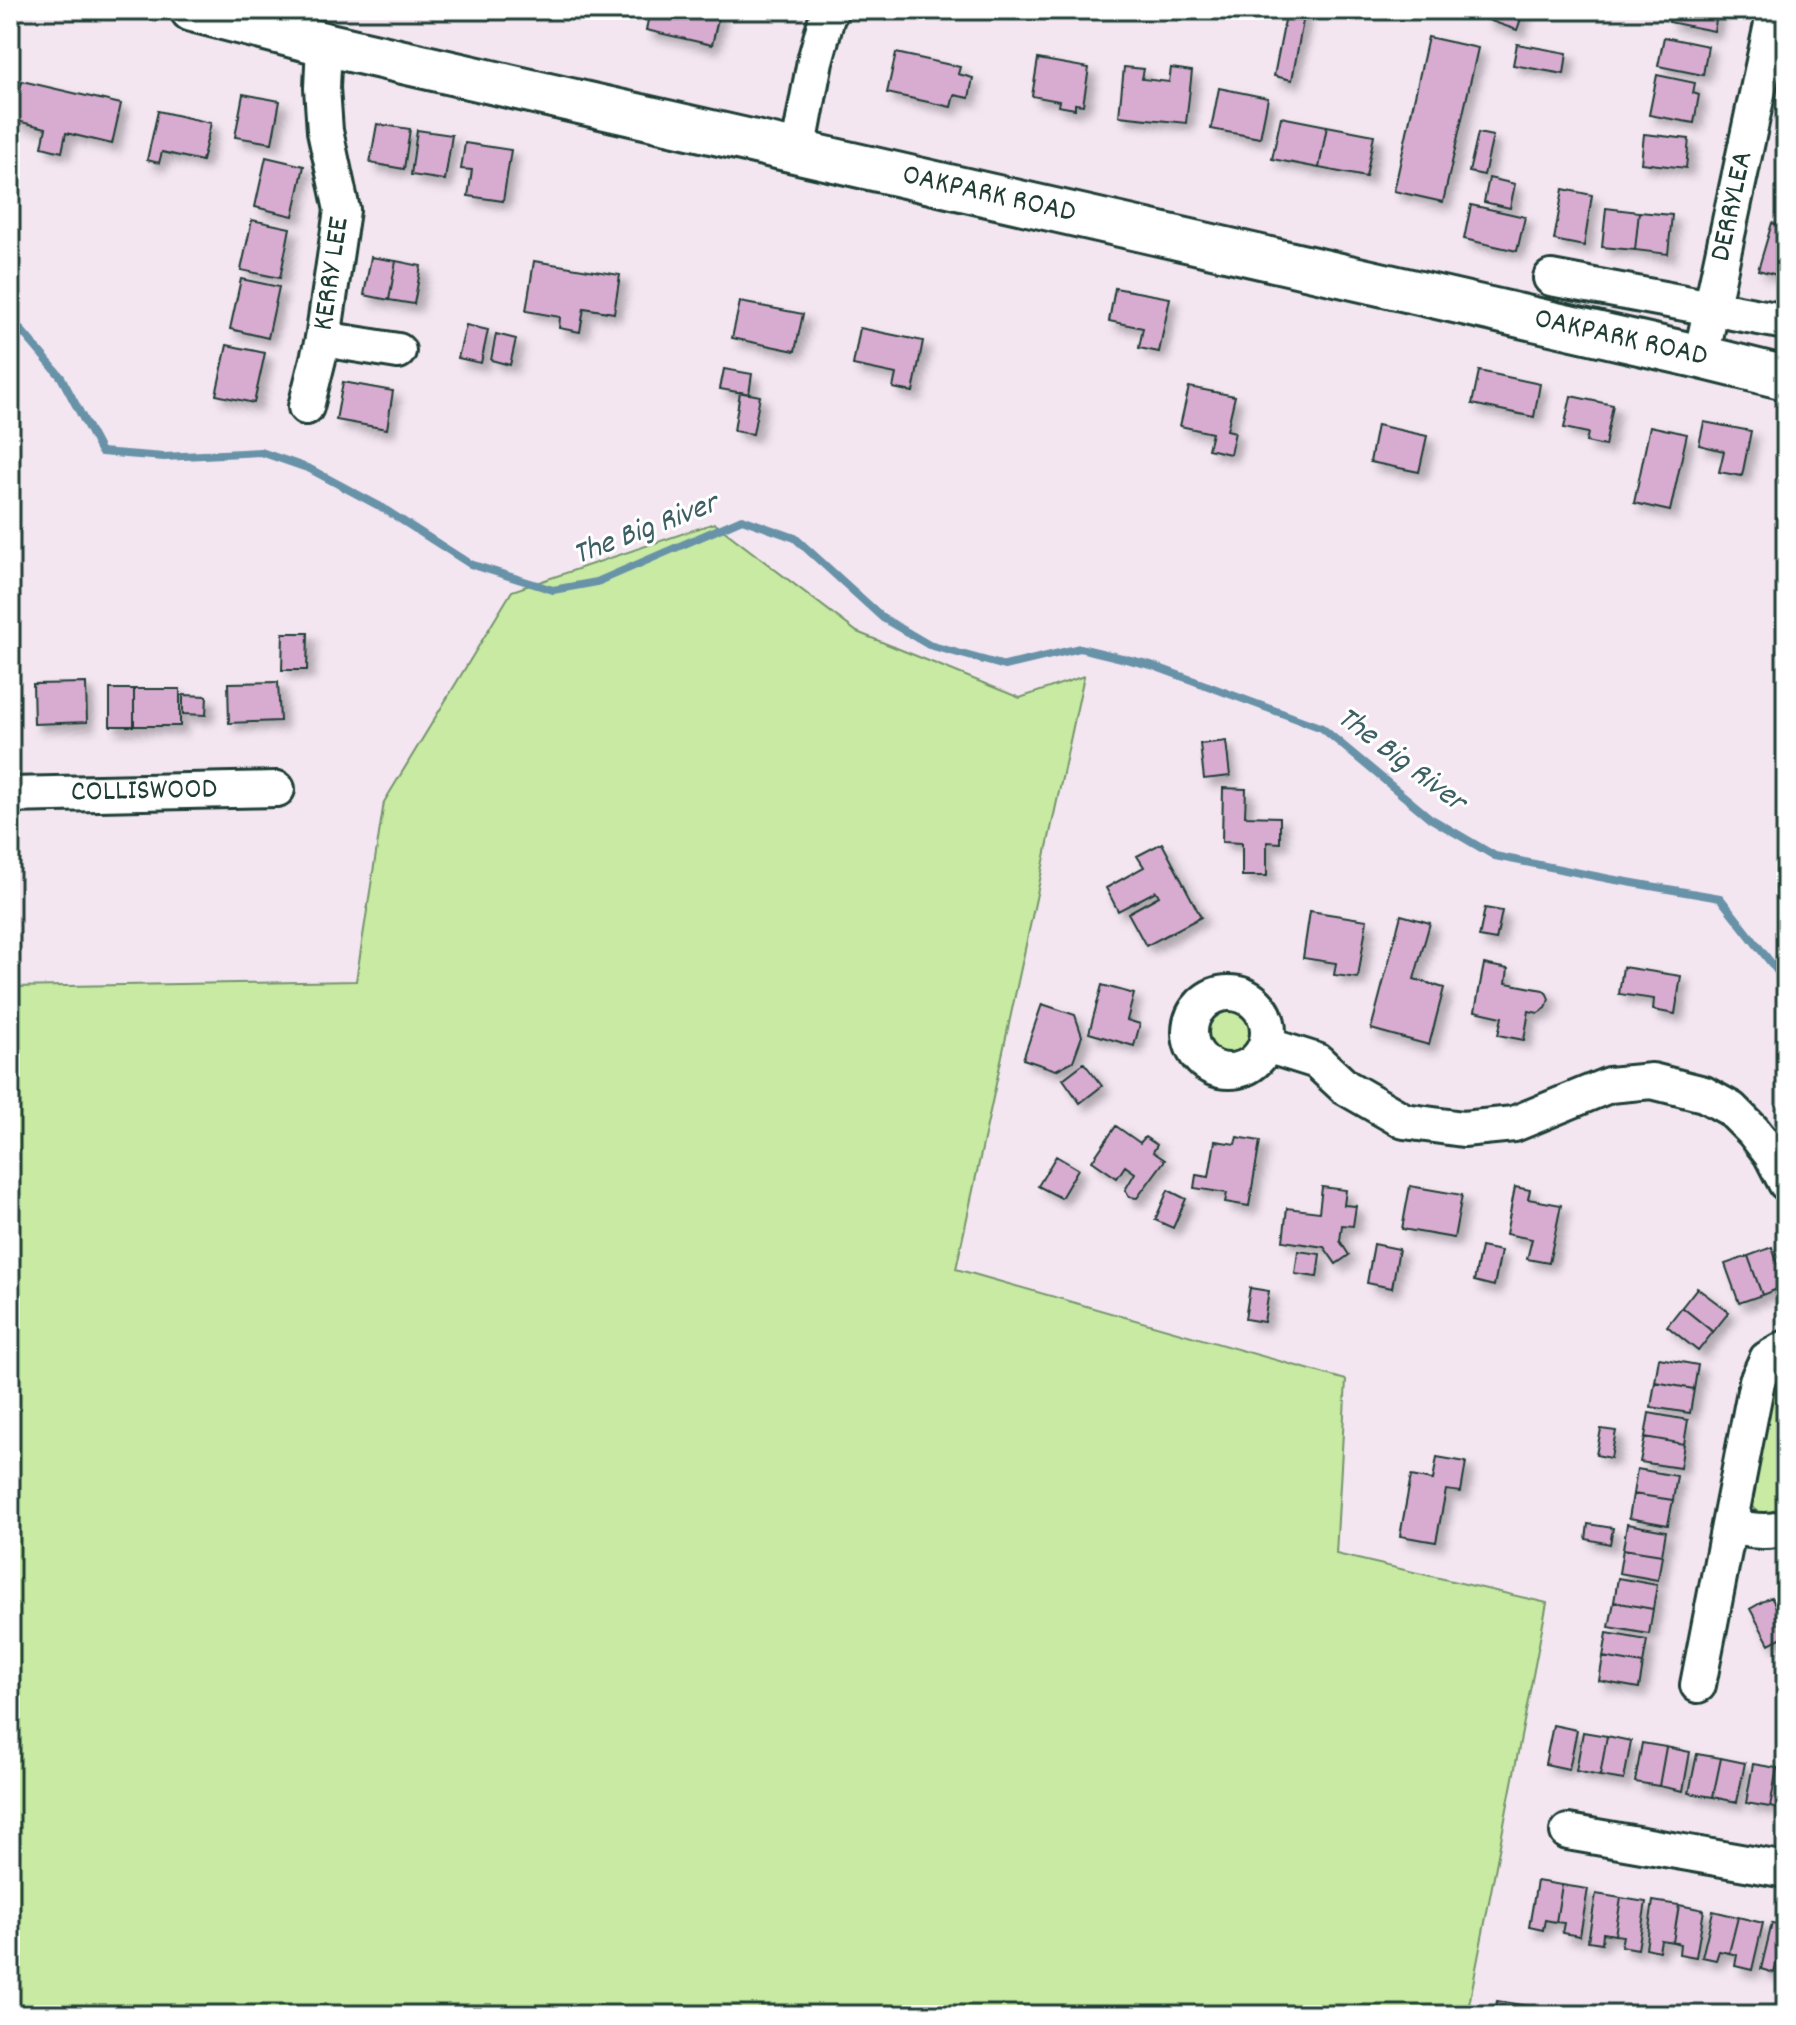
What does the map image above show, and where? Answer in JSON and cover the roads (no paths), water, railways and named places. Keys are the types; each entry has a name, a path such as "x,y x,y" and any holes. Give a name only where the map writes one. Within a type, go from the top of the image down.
{"main road":[{"name":"OAKPARK ROAD","path":"192,10 324,44 1786,378"}],"street":[{"path":"798,152 815,61 831,10"},
{"name":"DERRYLEA","path":"1701,357 1775,10"},
{"name":"KERRY LEE","path":"306,407 323,339 342,210 325,131 322,88 324,44"},
{"path":"1551,278 1786,322"},
{"path":"323,339 398,351"},
{"name":"COLLISWOOD","path":"10,795 277,789"},
{"path":"1266,1045 1317,1061 1345,1087 1404,1121 1463,1129 1514,1124 1609,1085 1652,1081 1704,1094 1731,1109 1753,1131 1771,1154 1786,1183"},
{"path":"1698,1685 1757,1381 1767,1359 1786,1348"},
{"path":"1730,1526 1747,1530 1779,1530 1786,1526"},
{"path":"1568,1832 1786,1870"}],"waterway":[{"name":"The Big River","path":"10,317 61,377 101,452 164,457 261,452 310,469 381,507 470,564 553,590 597,582 742,519 795,538 883,618 929,645 1005,666 1080,648 1151,665 1322,728 1430,818 1495,856 1720,898 1786,982"}]}
